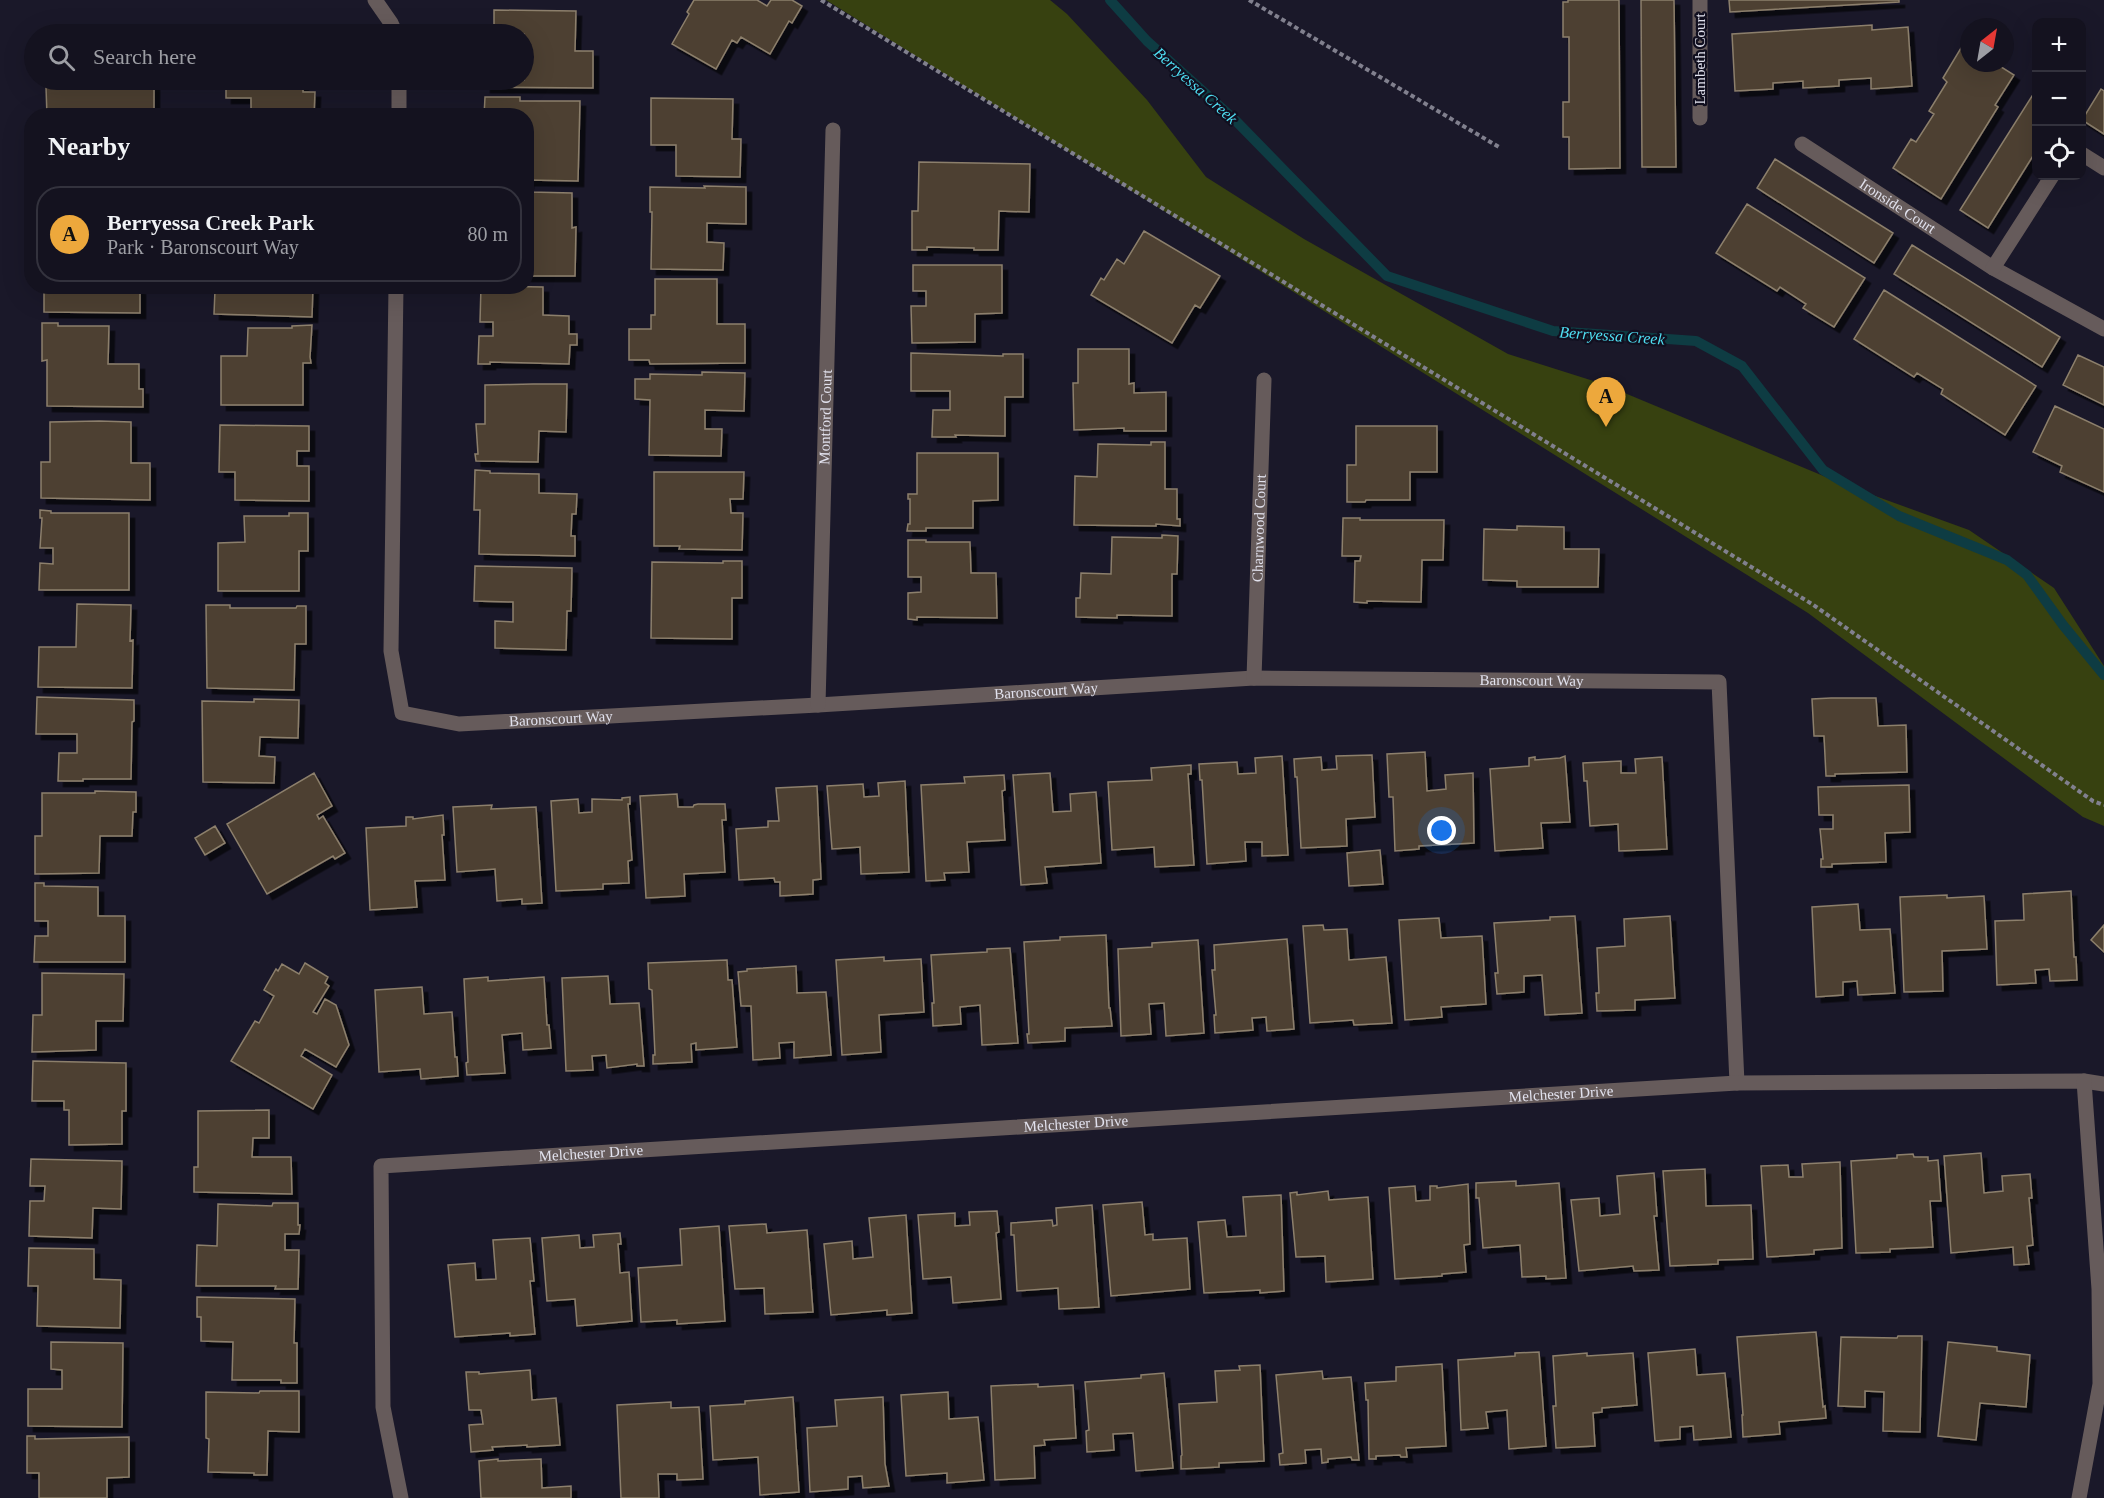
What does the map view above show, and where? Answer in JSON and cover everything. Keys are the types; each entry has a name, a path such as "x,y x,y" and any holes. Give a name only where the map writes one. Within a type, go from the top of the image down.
{"street":[{"path":"375,0 393,24"},
{"name":"Lambeth Court","path":"1700,0 1700,118"},
{"path":"399,90 399,108"},
{"name":"Montford Court","path":"818,705 833,129"},
{"name":"Ironside Court","path":"1802,144 1993,268 2104,329"},
{"path":"2086,157 2104,168"},
{"path":"1993,268 2049,180"},
{"name":"Baronscourt Way","path":"396,294 391,651 402,713 459,724 1254,678 1719,682 1737,1083"},
{"name":"Charnwood Court","path":"1254,678 1264,380"},
{"path":"2079,1498 2100,1384 2099,1289 2084,1081"},
{"name":"Melchester Drive","path":"401,1498 383,1407 381,1166 1737,1083 2084,1081 2104,1084"}],"path":[{"path":"821,0 1812,604 2093,801 2104,805"},
{"path":"1249,0 1499,147"}],"green space":[{"path":"826,0 1050,0 1067,14 1147,100 1206,177 1304,239 1508,354 1603,384 1845,485 1969,530 2054,588 2104,666 2104,826 2083,817 1808,613"}],"building":[{"path":"694,0 757,0 767,6 771,0 792,0 802,6 792,23 789,21 770,54 741,37 737,43 732,40 716,69 672,44"},
{"path":"1568,0 1619,0 1620,168 1569,169 1569,137 1563,137 1563,102 1569,102 1569,37 1563,37 1563,2 1568,2"},
{"path":"1641,0 1674,0 1676,167 1642,167"},
{"path":"1729,0 1899,0 1899,2 1730,12"},
{"path":"494,10 576,11 575,51 593,51 593,88 534,87 534,24 494,24"},
{"path":"1872,25 1872,30 1908,27 1912,86 1871,89 1871,78 1839,80 1839,86 1803,88 1803,81 1773,83 1773,89 1735,91 1732,34"},
{"path":"1960,50 1960,72 2009,72 2014,75 1995,105 1998,107 1941,199 1893,168 1911,139 1916,142 1934,114 1929,111 1947,82 1943,78"},
{"path":"2101,89 2104,91 2104,134 2086,123 2086,113"},
{"path":"46,90 154,90 154,108 47,108"},
{"path":"226,90 315,92 314,108 251,108 251,98 226,98"},
{"path":"2032,96 2032,157 1988,228 1960,210"},
{"path":"485,97 520,97 520,101 580,101 578,181 534,180 534,108 484,108"},
{"path":"651,98 733,99 732,139 741,139 740,177 676,176 676,145 651,145"},
{"path":"1775,159 1893,233 1874,263 1757,188"},
{"path":"919,162 1030,164 1029,212 999,211 998,250 927,247 927,250 912,250 912,211 918,211"},
{"path":"704,186 746,187 746,224 707,223 707,242 724,243 723,270 651,269 650,187 705,188"},
{"path":"534,192 572,193 572,228 576,227 575,276 534,276"},
{"path":"1747,204 1865,278 1834,327 1803,308 1806,304 1780,287 1777,291 1716,253"},
{"path":"1144,231 1220,276 1200,308 1195,305 1172,343 1091,295 1101,278 1104,280 1117,259 1124,264"},
{"path":"1912,245 2060,337 2042,367 1894,274"},
{"path":"913,265 1002,265 1002,313 975,314 975,342 912,343 911,306 926,306 926,291 913,291"},
{"path":"655,279 717,279 717,324 745,324 745,363 650,364 649,360 629,360 629,329 651,329 651,315 655,315"},
{"path":"534,287 543,287 543,315 569,316 569,334 577,334 577,345 570,345 569,364 490,362 490,364 478,364 479,336 493,336 493,322 480,322 481,294 534,294"},
{"path":"1884,290 2036,386 2005,435 1941,394 1943,389 1917,373 1914,377 1854,339"},
{"path":"44,294 140,294 140,313 44,312"},
{"path":"215,294 313,294 312,317 214,314"},
{"path":"42,323 58,323 58,326 109,326 108,364 139,364 139,389 143,389 143,407 47,406 47,360 42,361"},
{"path":"312,325 311,363 303,363 303,405 221,405 221,356 247,356 248,328 292,328 292,326"},
{"path":"1078,349 1129,349 1129,384 1134,383 1134,393 1166,392 1166,431 1124,431 1124,428 1074,430 1073,383 1078,383"},
{"path":"911,353 1003,356 1003,354 1023,354 1023,397 1005,397 1005,436 932,437 933,410 950,410 950,391 911,391"},
{"path":"2078,355 2104,367 2104,405 2063,385"},
{"path":"702,372 745,373 744,411 705,410 705,429 722,429 721,456 649,455 650,400 635,399 635,379 650,379 650,374 702,375"},
{"path":"567,384 566,432 539,431 538,462 476,461 475,454 478,454 476,424 485,424 485,385"},
{"path":"2055,406 2104,429 2104,492 2060,472 2062,466 2033,452"},
{"path":"50,422 131,422 131,463 150,463 150,500 41,498 41,462 50,462"},
{"path":"220,425 309,426 309,451 297,451 297,466 309,466 309,501 235,500 235,472 219,472"},
{"path":"1356,426 1437,426 1437,472 1410,472 1410,500 1347,502 1347,465 1356,465"},
{"path":"1151,442 1165,442 1165,489 1177,489 1177,519 1180,519 1180,526 1074,525 1075,476 1097,477 1098,444 1151,445"},
{"path":"917,453 998,453 998,500 973,501 973,528 926,528 926,531 907,531 908,524 910,524 908,494 917,494"},
{"path":"475,470 490,471 490,473 539,474 539,493 577,494 576,514 572,514 571,536 575,536 575,556 479,554 480,510 474,510"},
{"path":"654,472 744,472 743,499 730,499 731,513 743,513 742,550 679,549 680,546 654,546"},
{"path":"40,510 51,511 51,513 129,513 129,590 39,590 40,563 53,564 53,548 40,548 42,518 40,518"},
{"path":"289,513 308,513 308,551 299,551 299,591 218,591 218,543 245,542 244,516 289,516"},
{"path":"1343,518 1444,520 1443,560 1422,560 1421,602 1354,602 1355,561 1360,561 1361,556 1342,556"},
{"path":"1517,526 1564,527 1564,549 1599,549 1598,587 1517,587 1517,581 1483,580 1484,529 1517,530"},
{"path":"1162,535 1178,536 1177,574 1172,574 1172,616 1076,617 1076,598 1080,598 1081,573 1111,574 1112,537 1162,538"},
{"path":"908,540 970,542 971,573 996,573 997,618 917,617 917,620 908,619 908,593 921,592 921,577 908,577"},
{"path":"723,561 742,561 742,598 732,598 732,639 651,638 652,562 723,563"},
{"path":"475,566 572,568 571,611 567,611 566,650 495,648 495,621 513,622 513,602 474,601"},
{"path":"77,604 131,605 132,688 38,687 39,647 76,647"},
{"path":"206,605 230,605 230,608 306,606 306,644 295,644 294,690 207,688"},
{"path":"37,697 134,700 131,779 58,781 59,753 77,753 77,734 36,734"},
{"path":"1876,698 1878,726 1906,725 1907,772 1826,776 1824,736 1814,736 1812,699"},
{"path":"254,699 299,700 298,738 260,737 259,756 275,757 274,783 203,782 202,701 254,702"},
{"path":"1425,752 1427,791 1446,789 1445,775 1473,773 1474,843 1419,846 1419,849 1395,851 1393,797 1389,797 1387,754"},
{"path":"1372,755 1375,817 1346,819 1347,846 1301,848 1294,759 1321,757 1322,770 1337,769 1336,756"},
{"path":"1282,756 1288,855 1262,856 1262,842 1245,842 1246,861 1207,864 1199,764 1237,762 1238,774 1256,773 1255,758"},
{"path":"1565,756 1570,822 1541,823 1543,848 1495,851 1490,769 1529,766 1529,758 1535,757 1535,760"},
{"path":"1662,757 1667,849 1619,851 1618,824 1590,826 1587,781 1584,781 1583,763 1621,761 1621,773 1636,773 1635,759"},
{"path":"1191,765 1191,774 1188,774 1194,865 1155,867 1154,847 1112,850 1108,782 1152,780 1151,768"},
{"path":"314,773 332,806 317,815 319,819 323,816 345,853 335,859 333,856 267,894 227,824"},
{"path":"1050,773 1053,812 1071,811 1070,794 1096,792 1101,863 1045,867 1047,883 1021,885 1013,775"},
{"path":"1004,775 1005,790 1002,791 1005,840 967,842 969,872 944,873 945,880 926,881 921,785 965,783 964,777"},
{"path":"905,781 909,872 861,874 860,847 832,849 827,786 863,784 864,797 879,796 878,783"},
{"path":"1909,785 1910,832 1885,833 1886,862 1832,864 1832,867 1821,867 1821,859 1823,859 1820,829 1833,829 1833,815 1819,815 1818,787"},
{"path":"817,786 821,879 813,880 813,894 780,896 780,882 775,882 774,878 739,880 736,829 768,827 768,821 779,821 776,788"},
{"path":"95,791 136,792 136,812 133,812 132,836 100,836 99,873 35,874 35,836 42,836 42,793 95,793"},
{"path":"677,794 678,807 725,804 726,820 722,820 725,872 684,874 685,896 646,898 640,796"},
{"path":"630,797 630,804 628,804 632,860 628,861 629,883 603,884 603,889 556,891 551,801 578,799 579,813 592,812 592,799 622,800 622,798"},
{"path":"492,805 491,809 536,807 542,903 522,904 522,899 497,901 495,869 457,872 453,807"},
{"path":"443,815 445,880 415,881 417,907 370,910 366,828 406,826 406,817 413,817 413,819"},
{"path":"215,826 225,843 205,855 195,838"},
{"path":"1380,850 1383,884 1349,886 1347,853"},
{"path":"35,883 44,883 44,886 98,887 98,916 125,916 125,962 34,962 35,936 48,936 48,921 35,921"},
{"path":"2071,891 2077,980 2050,981 2049,969 2035,970 2036,983 1997,985 1995,921 2024,920 2023,894"},
{"path":"1947,895 1947,898 1984,896 1987,949 1942,951 1943,991 1904,992 1900,897"},
{"path":"1858,904 1860,930 1890,929 1895,993 1858,995 1857,981 1843,982 1843,995 1816,997 1812,907"},
{"path":"1575,916 1582,1013 1545,1015 1542,975 1524,976 1524,992 1497,994 1495,973 1498,973 1494,923 1550,920 1550,917"},
{"path":"1670,916 1675,998 1635,1000 1635,1010 1597,1011 1596,993 1599,993 1597,948 1625,946 1624,919"},
{"path":"1439,918 1441,938 1482,936 1486,1004 1441,1007 1442,1017 1405,1020 1399,920"},
{"path":"1323,925 1324,930 1347,929 1349,960 1386,957 1392,1023 1354,1025 1353,1020 1310,1023 1303,926"},
{"path":"2104,925 2104,952 2091,940"},
{"path":"1106,935 1109,1008 1112,1026 1065,1028 1065,1041 1028,1043 1024,942 1060,940 1060,937"},
{"path":"1287,939 1294,1029 1267,1031 1266,1017 1252,1018 1253,1030 1215,1033 1214,1015 1216,1015 1212,970 1215,970 1214,945"},
{"path":"1198,940 1204,1033 1166,1036 1164,1003 1149,1004 1151,1034 1121,1036 1118,949 1152,947 1152,943"},
{"path":"1010,948 1018,1043 982,1045 980,1005 960,1007 961,1024 933,1026 931,955 987,952 987,949"},
{"path":"884,957 884,961 921,959 924,1012 879,1015 881,1052 842,1055 836,960"},
{"path":"727,960 728,980 732,980 737,1047 696,1050 696,1043 691,1044 692,1062 653,1064 653,1055 655,1055 652,990 649,989 648,963"},
{"path":"305,963 328,977 325,983 329,986 313,1012 317,1014 325,999 336,1005 349,1045 336,1067 305,1049 301,1056 332,1075 313,1109 231,1061 255,1021 259,1023 274,996 264,990 276,969 278,971 282,964 299,974"},
{"path":"796,966 797,993 826,992 831,1055 794,1058 794,1042 779,1043 780,1058 753,1060 751,1006 741,1006 738,972 747,971 747,969"},
{"path":"42,973 124,974 123,1021 96,1021 96,1050 32,1052 33,1015 42,1015"},
{"path":"608,976 610,1004 639,1003 644,1066 637,1066 637,1064 607,1068 606,1055 592,1056 593,1070 566,1071 562,978"},
{"path":"488,977 488,981 544,977 551,1048 523,1050 522,1033 502,1035 505,1073 467,1075 464,979"},
{"path":"422,987 424,1014 452,1012 458,1076 421,1079 420,1069 379,1072 375,990"},
{"path":"33,1061 126,1063 126,1111 122,1111 122,1144 69,1145 69,1110 64,1110 64,1101 32,1101"},
{"path":"269,1110 269,1138 253,1138 252,1157 291,1157 292,1194 194,1192 194,1167 198,1167 198,1111"},
{"path":"1981,1153 1984,1193 2003,1191 2002,1176 2030,1174 2032,1198 2029,1198 2033,1245 2027,1246 2029,1264 2014,1265 2013,1247 1951,1253 1944,1156"},
{"path":"1913,1154 1914,1157 1928,1157 1928,1161 1938,1160 1941,1201 1930,1201 1933,1247 1856,1253 1851,1161 1897,1158 1897,1155"},
{"path":"31,1159 122,1161 121,1209 93,1208 92,1238 29,1236 30,1201 44,1201 45,1186 30,1186"},
{"path":"1840,1162 1842,1248 1814,1250 1814,1254 1767,1257 1761,1166 1788,1165 1789,1177 1803,1177 1802,1164"},
{"path":"1705,1169 1706,1206 1751,1205 1753,1259 1718,1260 1718,1264 1670,1266 1663,1171"},
{"path":"1654,1173 1657,1216 1654,1216 1659,1270 1634,1271 1633,1266 1579,1271 1571,1200 1599,1198 1600,1216 1620,1214 1617,1176"},
{"path":"1516,1181 1516,1186 1559,1183 1566,1278 1522,1277 1520,1245 1483,1248 1476,1183"},
{"path":"1468,1184 1470,1244 1464,1245 1466,1272 1395,1279 1389,1188 1415,1186 1416,1201 1430,1200 1430,1186 1437,1186 1437,1188"},
{"path":"1328,1191 1329,1200 1368,1197 1373,1279 1326,1282 1325,1256 1296,1257 1290,1193 1297,1192 1297,1195"},
{"path":"1281,1195 1284,1291 1204,1293 1198,1222 1225,1220 1227,1237 1246,1236 1243,1197"},
{"path":"1142,1202 1145,1235 1153,1234 1153,1240 1187,1238 1190,1289 1111,1296 1103,1205"},
{"path":"273,1203 298,1203 299,1234 285,1234 285,1250 299,1250 298,1289 275,1289 276,1286 196,1286 197,1245 217,1246 218,1204 272,1206"},
{"path":"1092,1205 1099,1307 1059,1309 1058,1288 1017,1291 1014,1235 1011,1235 1011,1223 1052,1220 1053,1226 1057,1225 1056,1208"},
{"path":"997,1211 999,1232 996,1233 1001,1299 953,1303 951,1277 923,1279 918,1215 955,1213 955,1226 970,1225 969,1212"},
{"path":"906,1215 912,1313 887,1315 887,1310 831,1315 824,1244 852,1241 853,1259 873,1257 869,1218"},
{"path":"766,1224 767,1233 807,1230 813,1312 765,1314 764,1288 735,1289 729,1226"},
{"path":"719,1226 725,1321 677,1324 677,1320 641,1322 638,1268 682,1265 680,1229"},
{"path":"620,1233 621,1244 618,1244 620,1273 629,1272 632,1321 577,1326 575,1299 547,1301 542,1238 579,1235 580,1248 594,1247 593,1235"},
{"path":"530,1238 534,1281 530,1281 535,1334 510,1336 510,1333 455,1337 448,1265 475,1263 476,1280 496,1279 493,1240"},
{"path":"29,1248 94,1249 94,1279 121,1280 120,1328 37,1326 38,1286 28,1286"},
{"path":"197,1297 295,1299 294,1343 297,1343 297,1383 281,1383 281,1380 232,1380 233,1342 201,1341 201,1317 197,1317"},
{"path":"1816,1332 1826,1418 1779,1422 1780,1434 1743,1437 1737,1337"},
{"path":"1898,1336 1922,1336 1920,1432 1883,1431 1884,1392 1865,1391 1865,1407 1838,1406 1841,1337 1897,1338"},
{"path":"51,1342 123,1343 122,1427 28,1426 28,1389 62,1389 62,1370 51,1369"},
{"path":"1948,1342 1997,1347 1997,1351 2030,1355 2026,1407 1980,1403 1976,1440 1938,1436"},
{"path":"1695,1349 1697,1375 1725,1373 1731,1437 1694,1440 1693,1426 1680,1427 1680,1439 1655,1441 1648,1353"},
{"path":"1539,1352 1546,1446 1509,1449 1507,1410 1486,1412 1488,1428 1461,1430 1458,1360"},
{"path":"1587,1353 1587,1356 1633,1353 1637,1405 1602,1408 1602,1412 1593,1413 1595,1446 1556,1448 1553,1356"},
{"path":"1442,1364 1446,1446 1406,1448 1407,1457 1376,1456 1376,1459 1369,1459 1368,1400 1366,1400 1365,1383 1396,1381 1396,1367"},
{"path":"1260,1365 1264,1461 1219,1463 1219,1467 1181,1469 1179,1404 1217,1402 1215,1371 1240,1370 1239,1366"},
{"path":"530,1370 532,1400 556,1398 560,1445 492,1447 493,1450 471,1452 469,1425 483,1424 481,1410 469,1410 466,1372 479,1372 479,1374"},
{"path":"1322,1371 1323,1379 1351,1377 1359,1460 1352,1460 1351,1457 1328,1459 1328,1462 1322,1463 1321,1449 1305,1450 1306,1463 1280,1465 1279,1454 1283,1453 1276,1375"},
{"path":"1164,1373 1173,1468 1136,1471 1133,1433 1113,1434 1114,1450 1087,1452 1086,1431 1089,1430 1085,1382 1141,1378 1141,1375"},
{"path":"1038,1384 1038,1387 1073,1385 1076,1438 1044,1440 1045,1445 1034,1446 1035,1478 995,1480 991,1386"},
{"path":"260,1391 299,1391 299,1432 268,1431 267,1475 208,1472 209,1439 206,1438 206,1392 259,1393"},
{"path":"948,1392 949,1419 978,1417 984,1480 947,1483 947,1473 906,1476 901,1395"},
{"path":"793,1397 799,1492 760,1495 758,1457 713,1460 710,1406"},
{"path":"883,1397 885,1464 889,1486 863,1488 862,1476 848,1477 848,1489 810,1492 807,1428 837,1426 835,1400"},
{"path":"671,1402 671,1408 699,1407 703,1479 677,1480 677,1474 658,1474 659,1498 621,1498 617,1405"},
{"path":"27,1436 35,1436 35,1439 129,1437 129,1477 107,1478 107,1498 39,1498 39,1473 27,1473"},
{"path":"498,1459 498,1461 541,1459 542,1488 571,1486 571,1498 481,1498 479,1461"}],"waterway":[{"name":"Berryessa Creek","path":"1110,0 1147,41 1236,121 1387,276 1553,331 1696,341 1742,366 1823,470 1899,516 2007,560 2027,575 2063,625 2104,675"}],"place":[{"name":"Berryessa Creek Park","path":"1606,427"}]}
